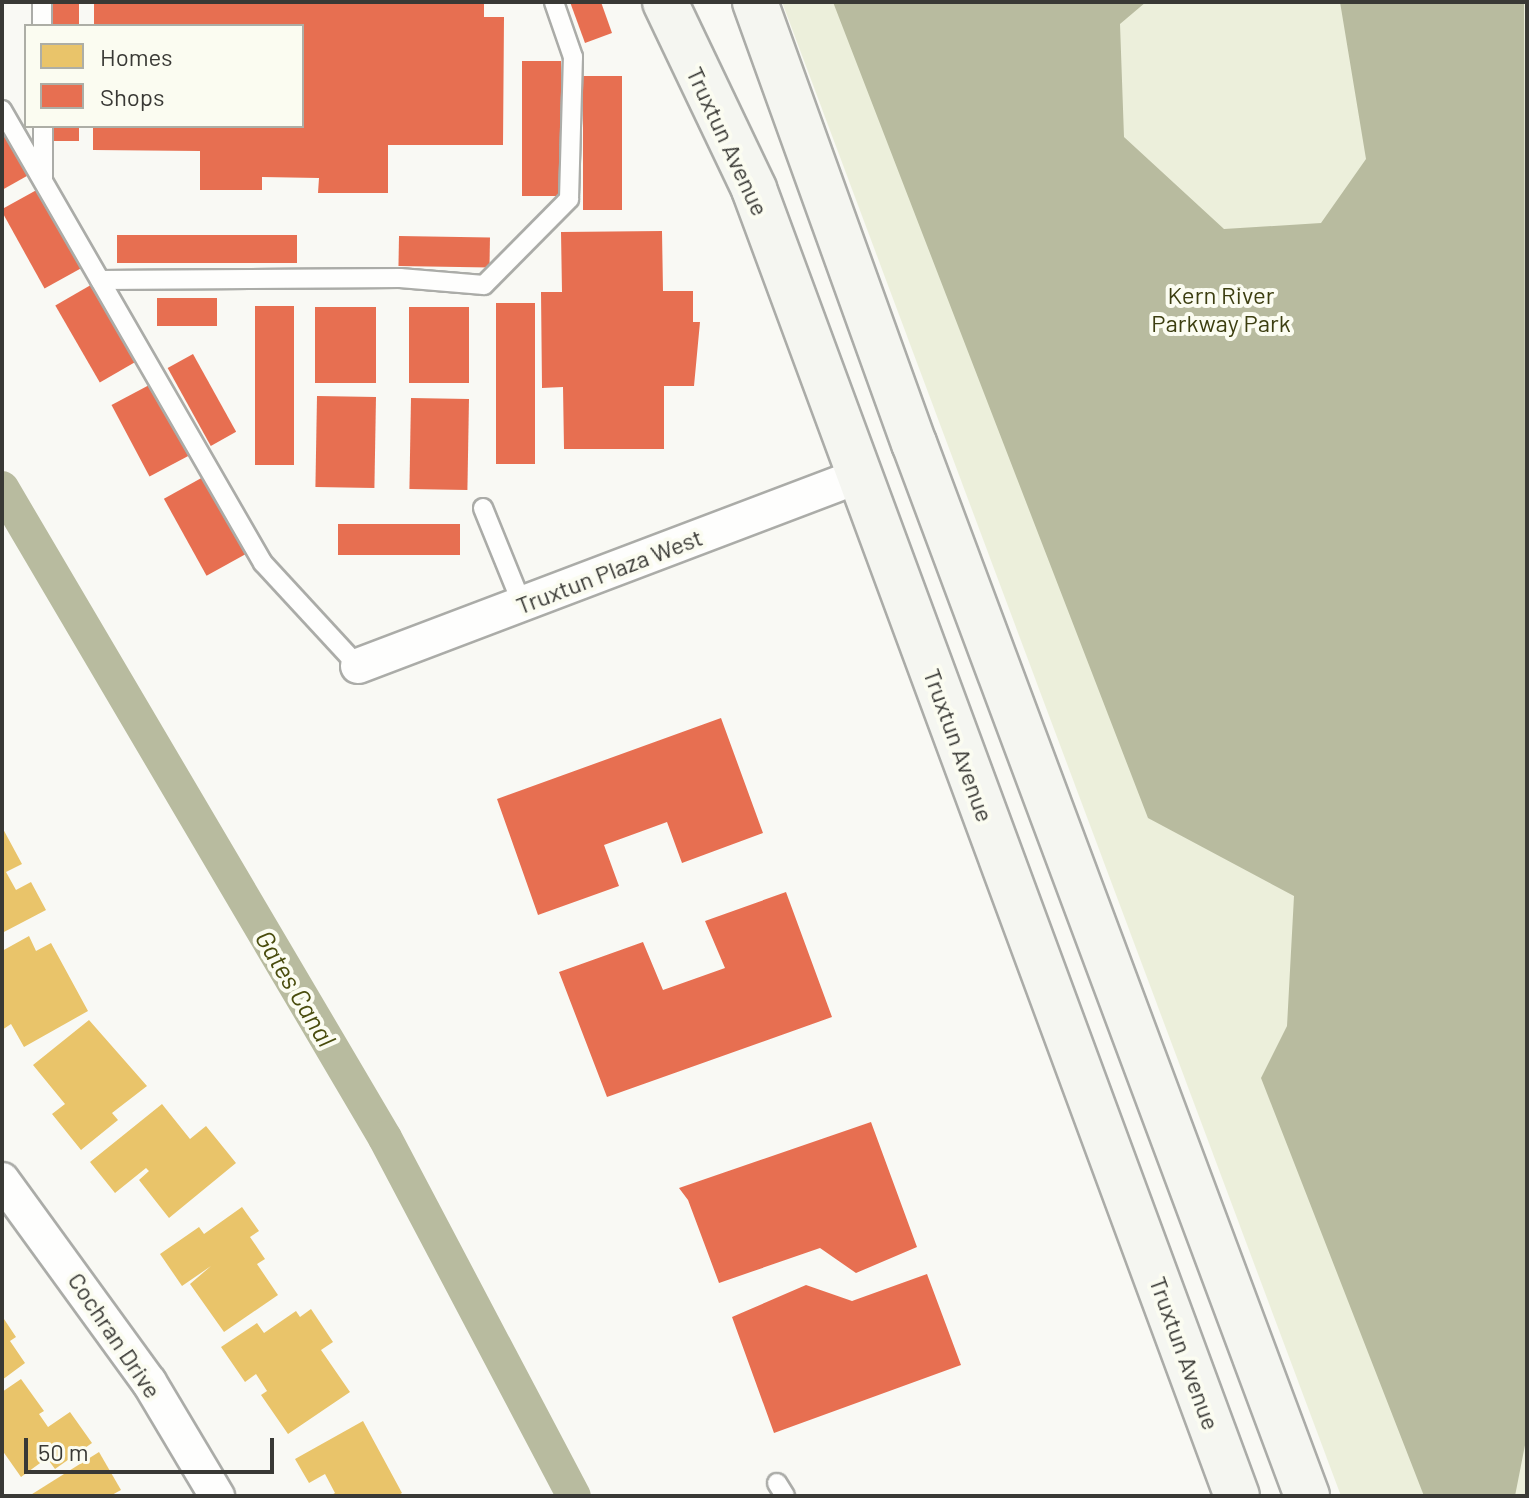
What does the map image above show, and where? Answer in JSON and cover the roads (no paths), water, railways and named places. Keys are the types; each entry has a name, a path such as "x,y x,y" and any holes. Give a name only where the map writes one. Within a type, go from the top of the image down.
{"main road":[{"name":"Truxtun Avenue","path":"665,2 754,189 1237,1496"},
{"path":"755,2 1021,733 1307,1496"},
{"path":"853,271 872,415 859,476 888,490 905,510 1021,733"}],"street":[{"name":"Truxtun Plaza West","path":"358,666 859,476"},
{"name":"Cochran Drive","path":"2,1180 149,1382 217,1496"}],"lane":[{"path":"42,2 42,24"},
{"path":"100,280 400,278 484,285 569,199 573,57 554,2"},
{"path":"2,110 263,563 358,666"},
{"path":"43,128 44,182"},
{"path":"483,508 522,604"}],"waterway":[{"name":"Gates Canal","path":"2,488 385,1138 574,1496"}],"park label":[{"name":"Kern River Parkway Park","path":"1221,309"}]}
